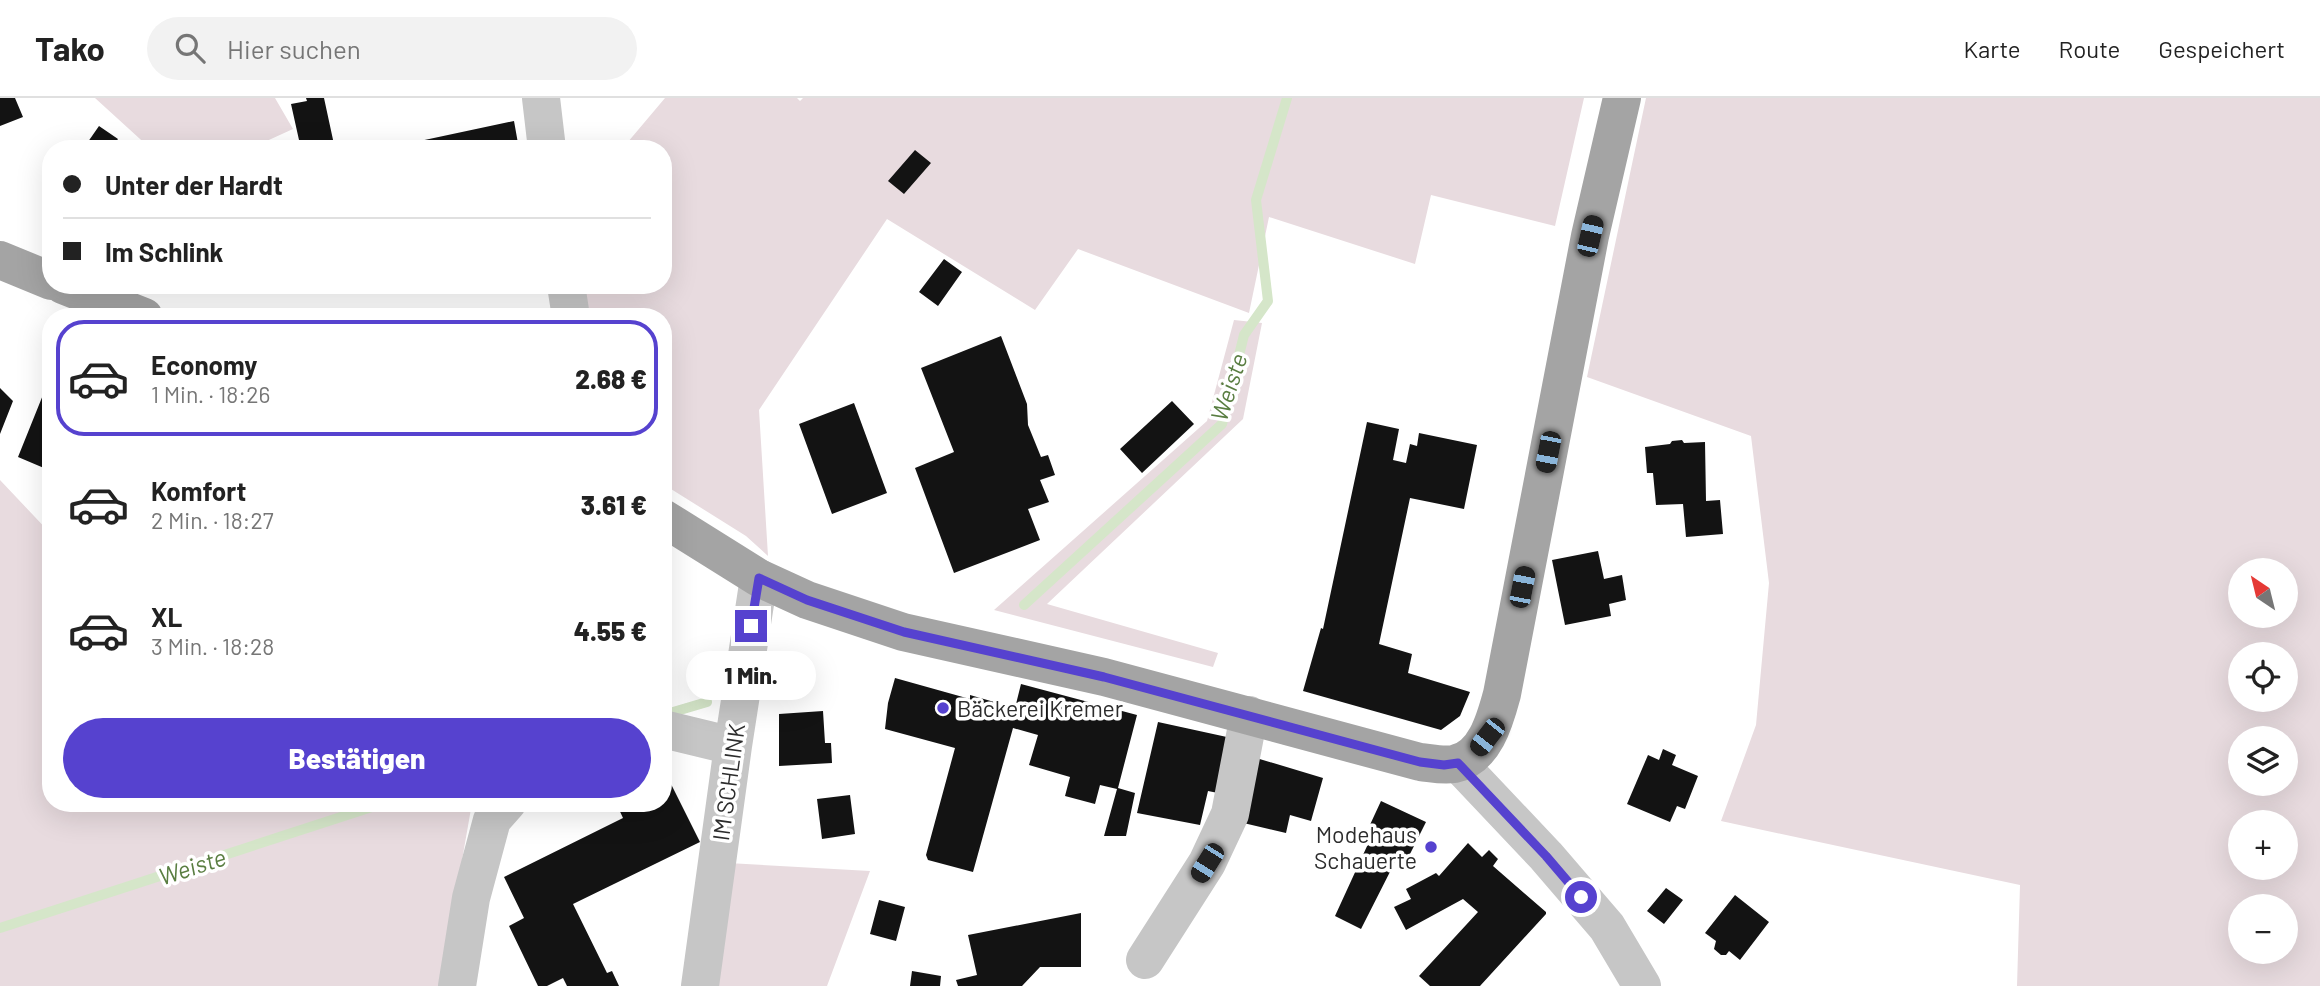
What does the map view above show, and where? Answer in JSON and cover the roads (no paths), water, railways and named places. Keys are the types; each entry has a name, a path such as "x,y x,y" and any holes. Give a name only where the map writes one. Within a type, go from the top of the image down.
{"main road":[{"path":"672,524 759,578 807,600 904,632 1104,677 1420,762 1444,765 1458,763 1474,754 1487,737 1502,694 1590,236 1622,98"},
{"path":"0,260 42,277"},
{"path":"86,294 121,308"}],"street":[{"path":"541,98 546,140"},
{"name":"IM SCHLINK","path":"701,986 759,578"},
{"path":"1145,960 1207,863 1230,814 1250,715"},
{"path":"672,731 733,746"},
{"path":"1458,763 1546,856 1607,927 1642,986"},
{"path":"457,986 471,898 492,820 499,812"}],"waterway":[{"name":"Weiste","path":"1024,605 1222,424 1244,335 1268,301 1256,200 1287,98"},
{"name":"Weiste","path":"672,712 707,702"},
{"name":"Weiste","path":"0,928 356,812"}],"place":[{"name":"Bäckerei Kremer","path":"943,708"},
{"name":"Modehaus Schauerte","path":"1431,847"}]}
